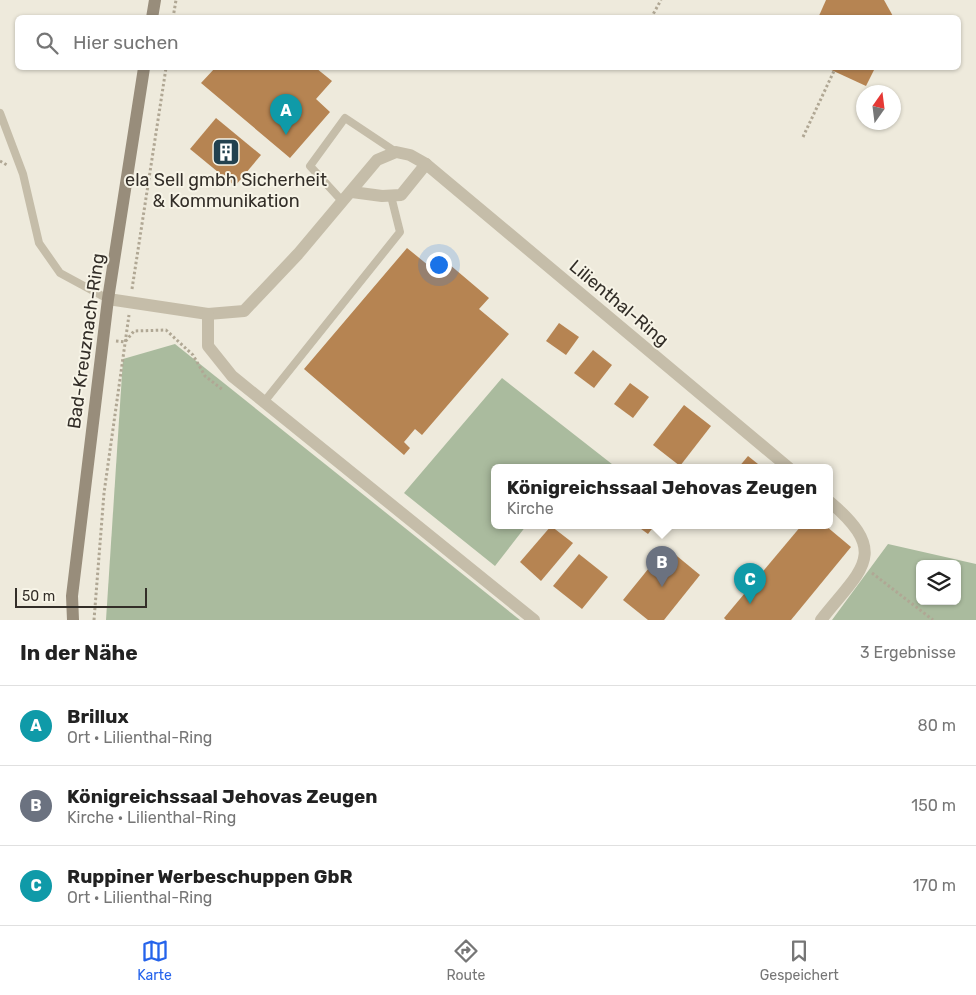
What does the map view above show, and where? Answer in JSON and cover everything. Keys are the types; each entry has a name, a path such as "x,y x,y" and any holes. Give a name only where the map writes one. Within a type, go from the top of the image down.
{"main road":[{"path":"152,15 155,0"},
{"name":"Bad-Kreuznach-Ring","path":"73,620 72,596 108,299 144,70"}],"street":[{"path":"108,299 208,314 244,311 352,192 377,160 396,152"},
{"name":"Lilienthal-Ring","path":"396,152 410,155 426,164 784,464"},
{"path":"352,192 366,195 391,196 401,194 426,164"},
{"path":"208,314 208,346 232,376 534,620"},
{"path":"821,620 863,566 866,545 852,521 833,505"}],"lane":[{"path":"0,113 23,174 39,243 60,273 108,299"},
{"path":"343,202 310,166 345,118 396,152"},
{"path":"264,402 400,232 391,196"}],"path":[{"path":"174,15 176,0"},
{"path":"653,15 661,0"},
{"path":"94,620 104,493 130,302 166,70"},
{"path":"803,137 834,71"},
{"path":"125,342 134,331 166,330 193,354 205,376 228,394"},
{"path":"103,339 125,342"},
{"path":"863,566 933,620"}],"green space":[{"path":"175,344 520,620 106,620 123,359"},
{"path":"502,378 612,464 491,464 491,529 524,529 495,566 404,493"},
{"path":"888,544 958,560 916,560 916,605 961,605 961,561 976,564 976,620 832,620"}],"building":[{"path":"826,0 884,0 892,15 819,15"},
{"path":"213,70 318,70 332,81 316,99 330,112 290,158 201,83"},
{"path":"831,70 874,70 866,85 864,85"},
{"name":"ela Sell gmbh Sicherheit & Kommunikation","path":"216,118 261,155 235,186 190,149"},
{"path":"407,248 434,270 443,259 489,298 479,309 509,334 422,435 415,429 404,442 410,448 404,455 304,369"},
{"path":"559,323 579,337 566,355 546,341"},
{"path":"593,350 612,365 594,388 574,373"},
{"path":"630,383 649,397 633,418 614,404"},
{"path":"684,405 711,426 682,464 677,464 653,445"},
{"path":"748,456 758,464 741,464"},
{"path":"548,529 555,529 573,543 541,581 520,562"},
{"path":"641,529 652,529 648,534"},
{"path":"798,529 830,529 851,547 791,620 726,620 724,618"},
{"path":"666,547 700,575 664,620 648,620 623,600"},
{"path":"579,554 608,577 582,609 553,586"}],"place":[{"name":"Brillux","path":"286,135"},
{"name":"ela Sell gmbh Sicherheit & Kommunikation","path":"226,152"},
{"name":"Königreichssaal Jehovas Zeugen","path":"662,587"},
{"name":"Ruppiner Werbeschuppen GbR","path":"750,604"}]}
